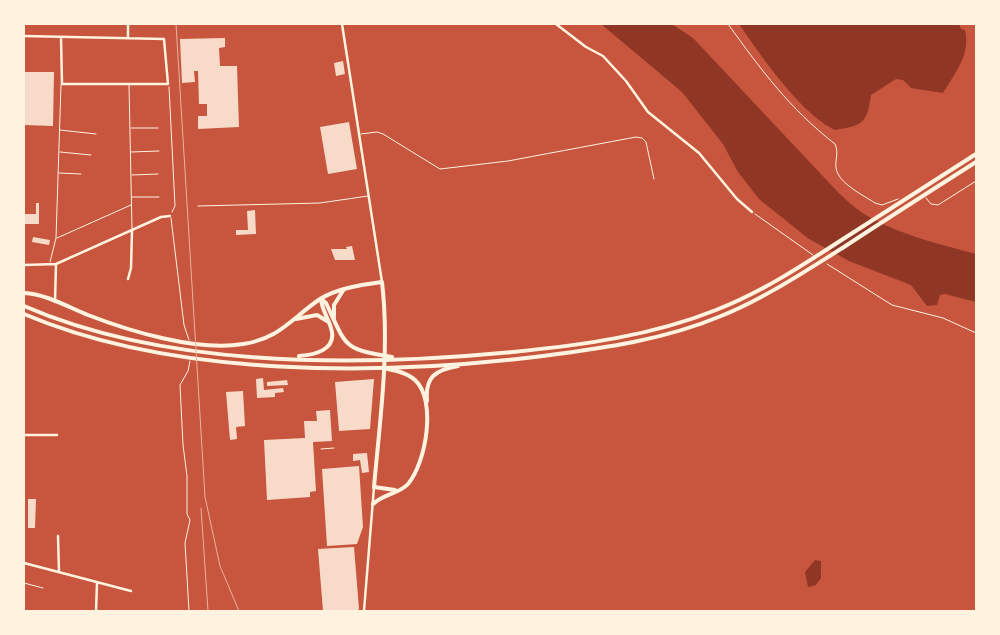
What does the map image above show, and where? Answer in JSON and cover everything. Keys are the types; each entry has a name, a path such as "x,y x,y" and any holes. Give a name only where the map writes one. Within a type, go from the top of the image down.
{"main road":[{"path":"24,306 102,334 200,352 283,358 399,359 454,356 543,349 606,340 689,321 767,286 976,154"},
{"path":"24,314 72,332 110,343 201,359 276,365 375,366 389,368 455,365 577,352 636,342 720,317 770,293 976,162"},
{"path":"24,293 55,302 128,330 200,343 236,345 276,334 321,299 344,289 382,282 386,313 386,341 374,487 397,491"},
{"path":"334,320 334,305 344,289"},
{"path":"321,299 326,303 348,345 356,351 378,358"},
{"path":"283,358 313,355 324,351 332,339 332,330 321,299"},
{"path":"296,319 317,315 329,322"},
{"path":"372,504 409,483 421,460 426,432 426,386 430,378 437,371 455,365"},
{"path":"389,368 408,375 415,380 420,387 426,406"}],"street":[{"path":"128,24 128,37"},
{"path":"342,24 382,282"},
{"path":"556,24 586,47 603,56 626,81 648,112 699,153 737,199 752,212"},
{"path":"24,36 164,39 168,84 62,84 61,37"},
{"path":"24,265 56,264 161,217 170,216"},
{"path":"128,279 131,268 132,230"},
{"path":"55,302 56,264"},
{"path":"24,435 56,435"},
{"path":"364,611 374,487"},
{"path":"58,536 59,572"},
{"path":"24,563 131,591"},
{"path":"96,611 97,583"}],"lane":[{"path":"49,265 56,238 62,84"},
{"path":"129,85 132,230"},
{"path":"130,128 158,128"},
{"path":"59,130 96,134"},
{"path":"358,134 377,132 383,134 427,163 440,169 508,161 636,137 642,138 646,142 654,179"},
{"path":"59,152 91,155"},
{"path":"130,152 159,152"},
{"path":"58,173 81,174"},
{"path":"131,175 158,174"},
{"path":"198,206 320,203 368,196"},
{"path":"132,197 159,197"},
{"path":"56,238 132,204"},
{"path":"321,449 334,448"},
{"path":"24,583 43,588"}],"path":[{"path":"728,24 767,77 795,110 836,144 838,151 835,166 841,177 875,203 888,204"},
{"path":"928,201 933,205 941,204 976,181"},
{"path":"752,212 811,253"},
{"path":"827,264 892,305 943,318 976,334"}],"shaded area":[{"path":"601,24 672,24 693,38 834,188 857,209 869,217 899,231 976,254 976,302 945,294 940,295 937,305 927,306 911,285 849,261 809,239 759,199 738,172 723,144 682,92"},
{"path":"739,24 959,24 961,29 965,30 966,47 957,71 943,93 911,88 903,80 896,79 871,95 868,112 862,122 835,130 808,111 782,83"},
{"path":"815,560 821,561 821,578 816,585 808,587 805,572"}],"building":[{"path":"225,38 225,47 219,48 220,66 237,66 239,127 198,129 198,116 207,116 207,104 199,104 198,71 194,71 195,82 182,83 180,39"},
{"path":"343,61 345,74 336,76 334,63"},
{"path":"24,72 54,72 53,126 24,125"},
{"path":"349,122 357,169 328,174 320,127"},
{"path":"36,203 39,203 39,224 24,224 24,214 36,214"},
{"path":"255,210 256,234 236,235 236,230 248,230 247,211"},
{"path":"33,237 50,240 49,245 32,242"},
{"path":"352,246 355,260 335,260 331,249 347,249 346,247"},
{"path":"263,378 264,390 283,388 284,392 275,393 275,397 257,398 256,379"},
{"path":"374,379 370,429 339,431 335,382"},
{"path":"287,380 288,385 267,386 267,382"},
{"path":"243,391 245,426 236,427 237,439 230,440 226,392"},
{"path":"330,410 332,441 313,442 316,491 310,492 310,497 267,500 264,440 305,438 304,421 317,421 316,411"},
{"path":"367,453 369,472 362,473 360,460 353,461 353,454"},
{"path":"359,466 363,527 357,544 327,546 322,469"},
{"path":"28,499 36,499 35,528 28,528"},
{"path":"354,547 359,609 357,611 323,611 318,549"}],"railway":[{"path":"176,24 205,497 220,566 239,611"},
{"path":"201,508 208,611"}]}
